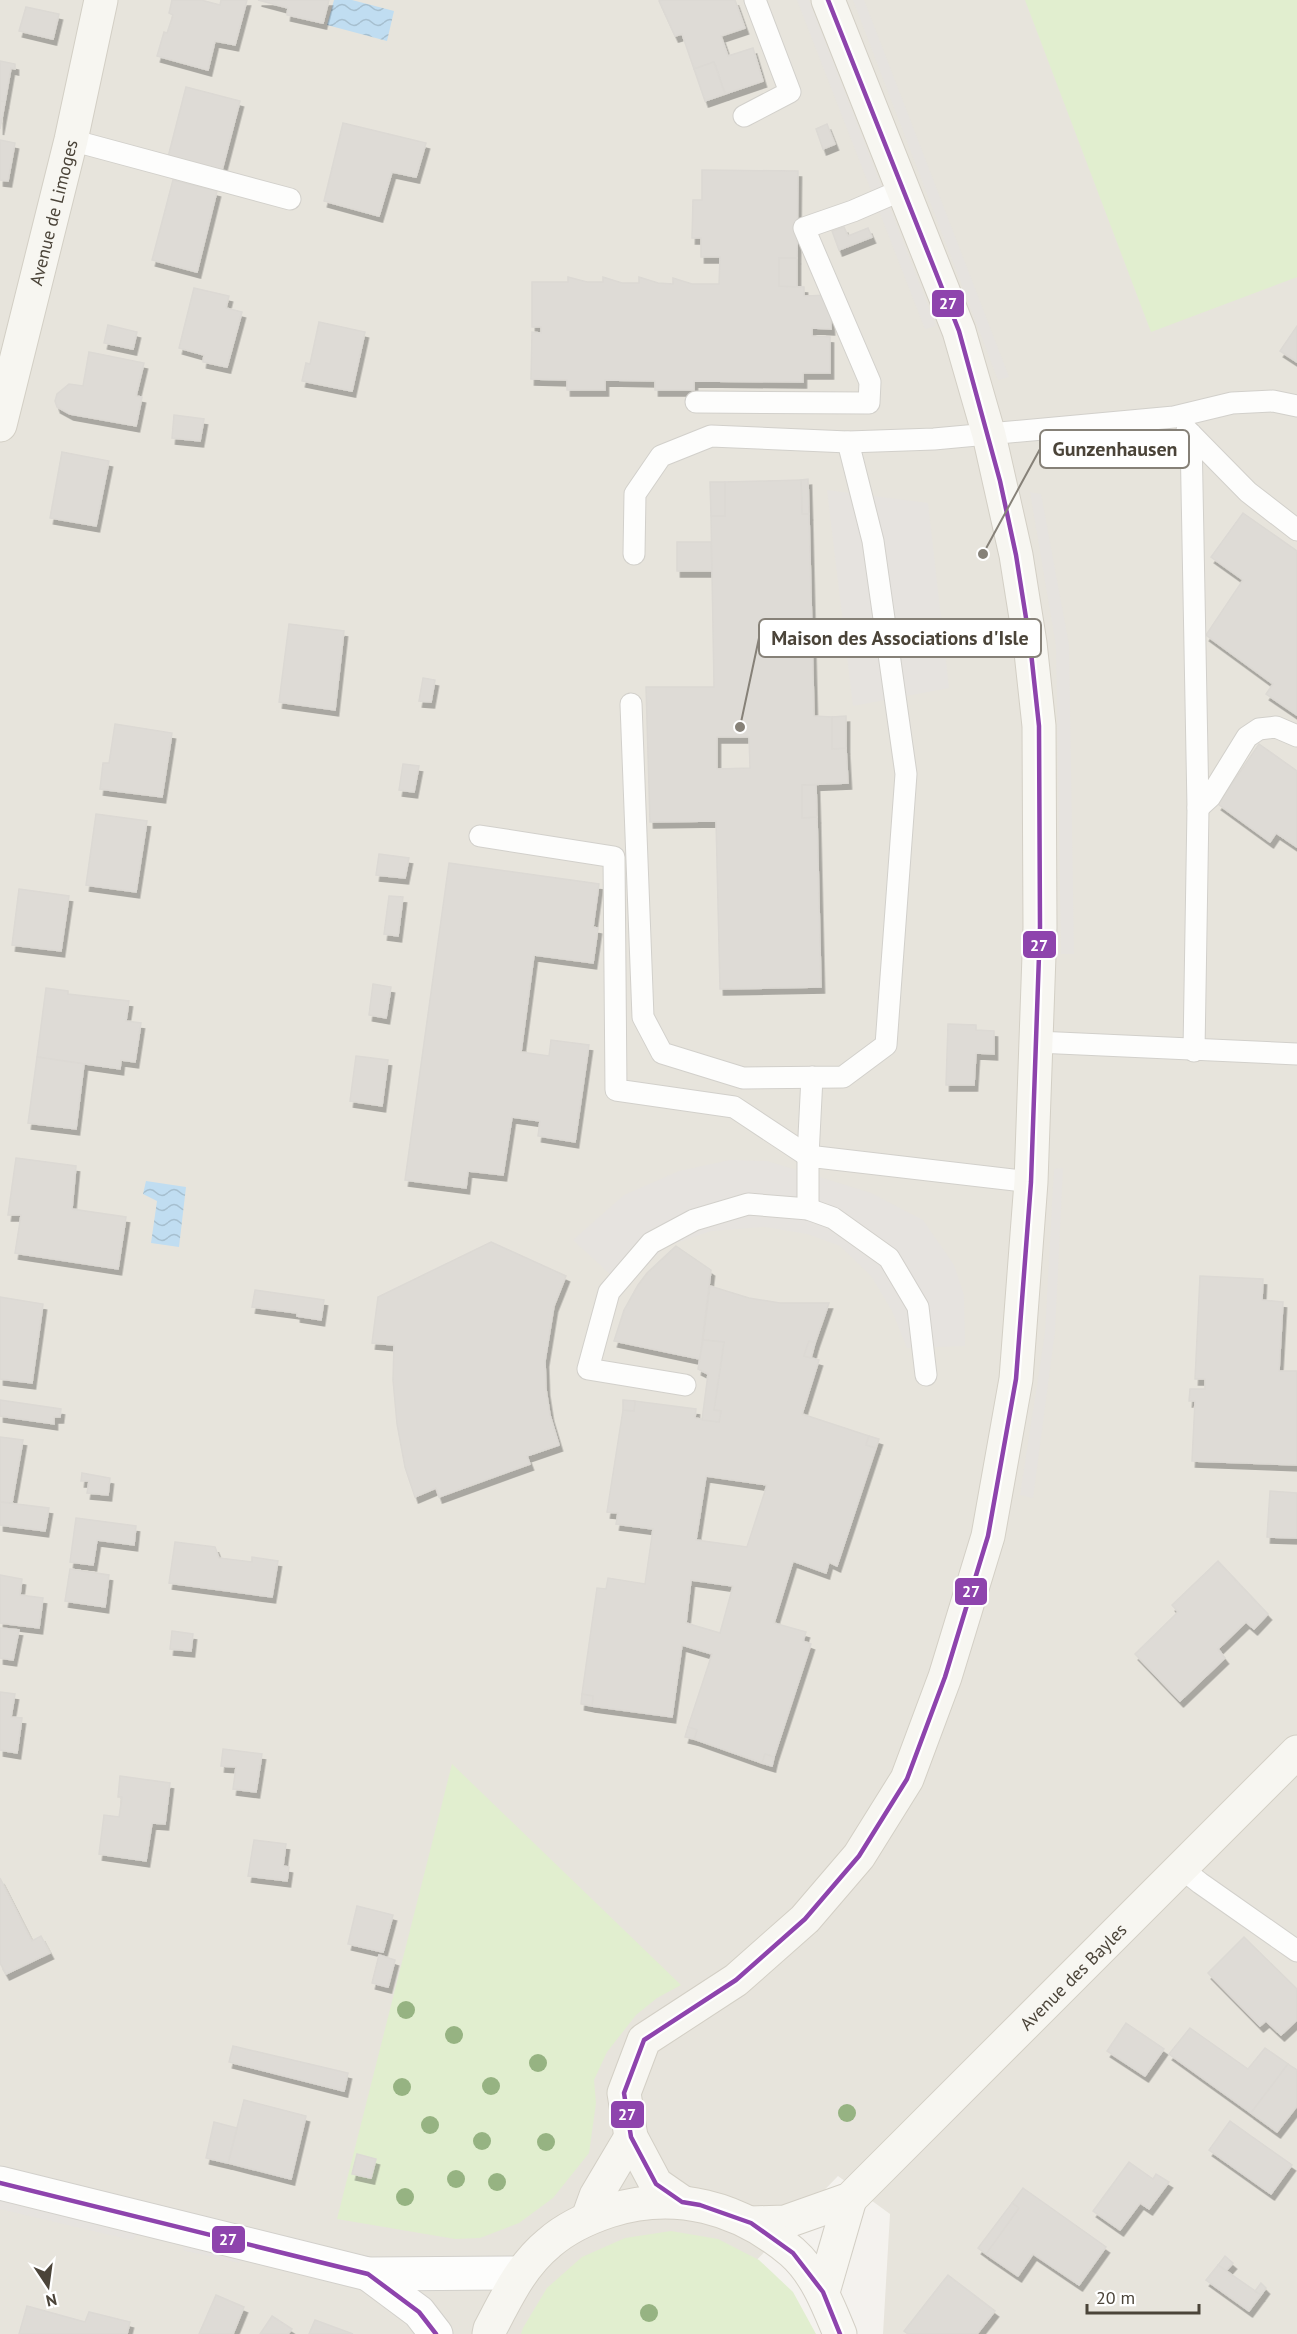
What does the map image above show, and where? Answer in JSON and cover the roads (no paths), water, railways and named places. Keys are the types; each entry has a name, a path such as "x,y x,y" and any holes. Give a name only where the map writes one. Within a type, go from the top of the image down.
{"main road":[{"name":"Avenue de Limoges","path":"0,425 70,140 101,0"},
{"path":"682,2202 656,2184 631,2137 624,2093 644,2040 736,1980 805,1919 859,1856 907,1779 945,1677 988,1536 1016,1379 1031,1182 1040,927 1039,726 1030,643 1016,555 988,435 959,331 828,0"},
{"name":"Avenue des Bayles","path":"751,2223 785,2222 850,2199 1297,1752"},
{"path":"588,2218 596,2196 631,2137"},
{"name":"Avenue des Bayles","path":"823,2292 850,2199"},
{"path":"489,2334 519,2273 549,2242 588,2218 634,2203 682,2202 700,2205 751,2223 793,2253 823,2292 840,2334"}],"street":[{"path":"0,2183 368,2274 519,2273"},
{"path":"368,2274 419,2312 436,2334"}],"lane":[{"path":"744,116 790,92 755,0"},
{"path":"70,140 291,199"},
{"path":"696,402 869,403 870,382 804,228 853,211 904,189"},
{"path":"634,554 635,494 661,456 711,436 848,442 988,435 1065,425 1174,417 1232,403 1273,401 1297,406"},
{"path":"1174,417 1248,492 1297,530"},
{"path":"1191,434 1198,808 1194,1050"},
{"path":"632,704 643,1017 662,1053 743,1077 843,1077 886,1045 906,774 873,541 848,442"},
{"path":"1198,808 1210,797 1247,737 1259,729 1276,728 1297,736"},
{"path":"480,836 614,857 616,1090 734,1107 808,1156 1031,1182"},
{"path":"1036,1042 1297,1054"},
{"path":"808,1209 812,1077"},
{"path":"685,1385 588,1369 609,1293 651,1243 694,1220 748,1204 808,1209 833,1218 888,1258 918,1307 926,1375"},
{"path":"1181,1868 1297,1950"}],"water":[{"path":"334,0 352,0 394,11 387,41 327,25"},
{"path":"146,1181 186,1187 179,1247 151,1243 157,1201 143,1194"}],"place":[{"name":"Gunzenhausen","path":"983,554"},
{"name":"Maison des Associations d'Isle","path":"740,727"}]}
